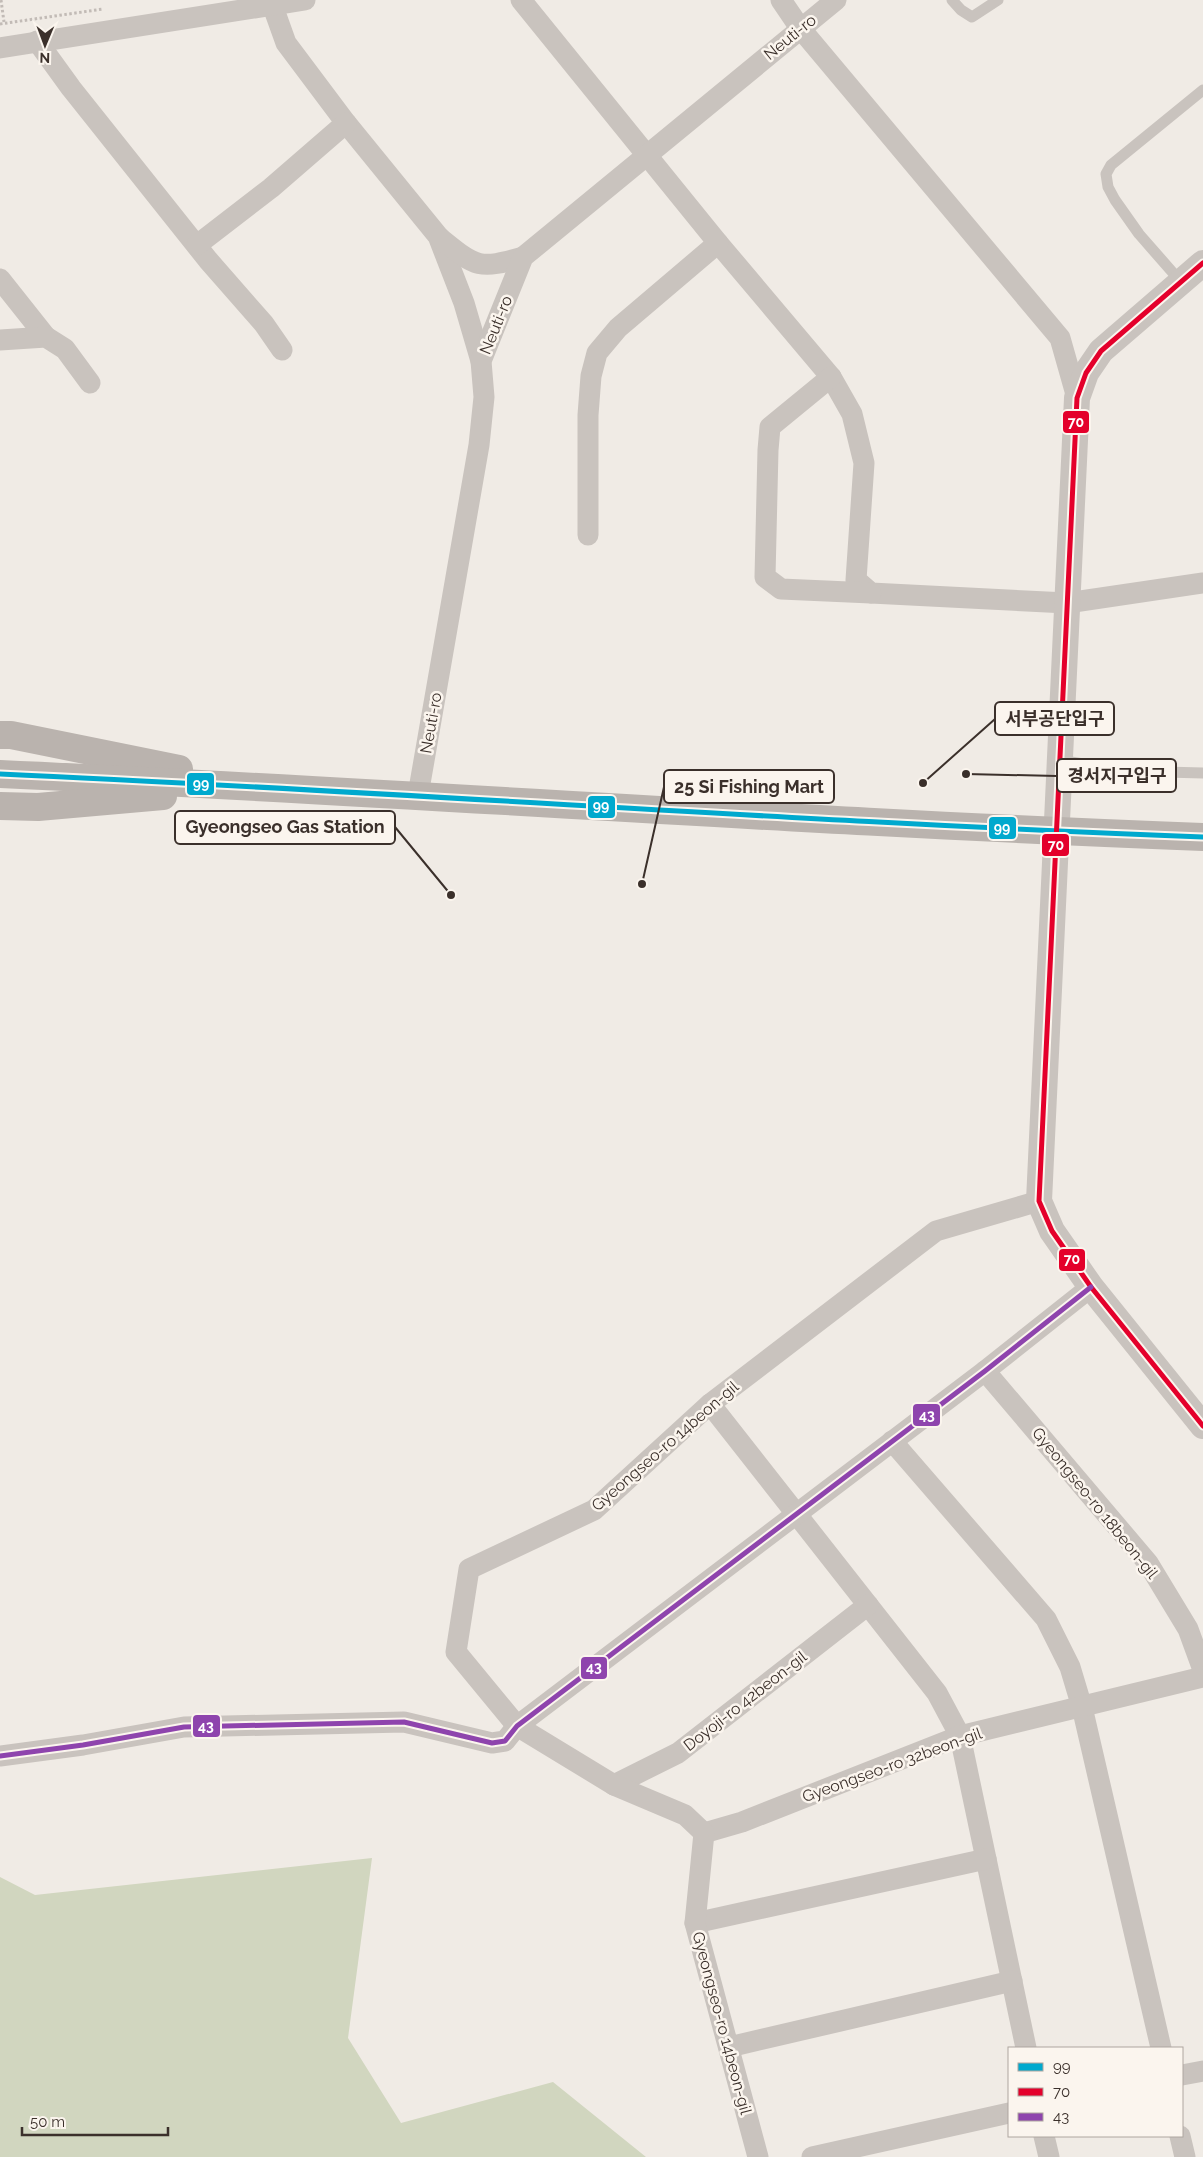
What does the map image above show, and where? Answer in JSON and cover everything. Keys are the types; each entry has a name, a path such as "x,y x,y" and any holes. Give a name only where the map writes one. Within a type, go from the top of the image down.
{"main road":[{"path":"0,735 21,737 266,786"},
{"path":"0,774 266,786 1056,831 1203,837"},
{"path":"0,806 38,807 266,786"}],"street":[{"path":"0,48 38,40 305,0"},
{"path":"521,0 718,243 831,377 852,414 864,463 856,580 871,593"},
{"path":"781,0 800,28 1060,338 1077,398"},
{"name":"Neuti-ro","path":"418,796 479,445 484,397 481,361 523,257 836,0"},
{"path":"272,4 286,43 346,123 438,236 461,255 476,264 493,266 523,257"},
{"path":"38,40 71,88 197,245 264,324 282,350"},
{"path":"197,245 271,188 346,123"},
{"path":"438,236 464,303 481,361"},
{"path":"588,535 588,415 591,376 597,353 618,328 718,243"},
{"path":"1203,263 1101,351 1086,373 1077,398 1039,1201 1052,1231 1091,1287 1203,1426"},
{"path":"0,279 46,337 65,349 90,383"},
{"path":"0,340 46,337"},
{"path":"831,377 770,427 765,577 781,589 1067,603 1203,583"},
{"name":"Gyeongseo-ro 14beon-gil","path":"758,2157 696,1923 704,1832 685,1815 614,1785 517,1726 456,1652 469,1569 594,1510 710,1404 936,1231 1039,1201"},
{"path":"0,1756 83,1745 184,1727 404,1722 492,1743 505,1741 517,1726 985,1371 1091,1287"},
{"name":"Gyeongseo-ro 18beon-gil","path":"985,1371 1148,1563 1188,1629 1203,1670"},
{"path":"710,1404 937,1693 960,1736 1026,2047"},
{"path":"892,1442 1046,1619 1070,1668 1082,1707 1161,2047"},
{"name":"Doyoji-ro 42beon-gil","path":"614,1785 678,1753 868,1605"},
{"name":"Gyeongseo-ro 32beon-gil","path":"704,1832 742,1822 960,1736 1203,1677"},
{"path":"696,1923 986,1858"},
{"path":"729,2047 1012,1981"},
{"path":"1183,2075 1203,2071"},
{"path":"812,2157 1008,2113"},
{"path":"1044,2137 1049,2157"},
{"path":"1180,2137 1185,2157"}],"lane":[{"path":"952,0 961,10 972,17 998,0"},
{"path":"1181,282 1139,234 1115,200 1108,187 1106,174 1111,165 1203,90"},
{"path":"1059,760 1126,771 1203,774"}],"path":[{"path":"1,0 4,22"},
{"path":"0,24 108,9"}],"green space":[{"path":"372,1858 348,2038 401,2123 553,2082 646,2157 0,2157 0,1877 35,1895"}],"transit line":[{"name":"70","path":"1203,263 1101,351 1086,373 1077,398 1039,1201 1052,1231 1091,1287 1203,1426"},
{"name":"99","path":"0,774 1053,831 1203,837"},
{"name":"43","path":"0,1756 83,1745 184,1727 404,1722 492,1743 505,1741 517,1726 985,1371 1091,1287"}],"place":[{"name":"경서지구입구","path":"966,774"},
{"name":"서부공단입구","path":"923,783"},
{"name":"25 Si Fishing Mart","path":"642,884"},
{"name":"Gyeongseo Gas Station","path":"451,895"}]}
